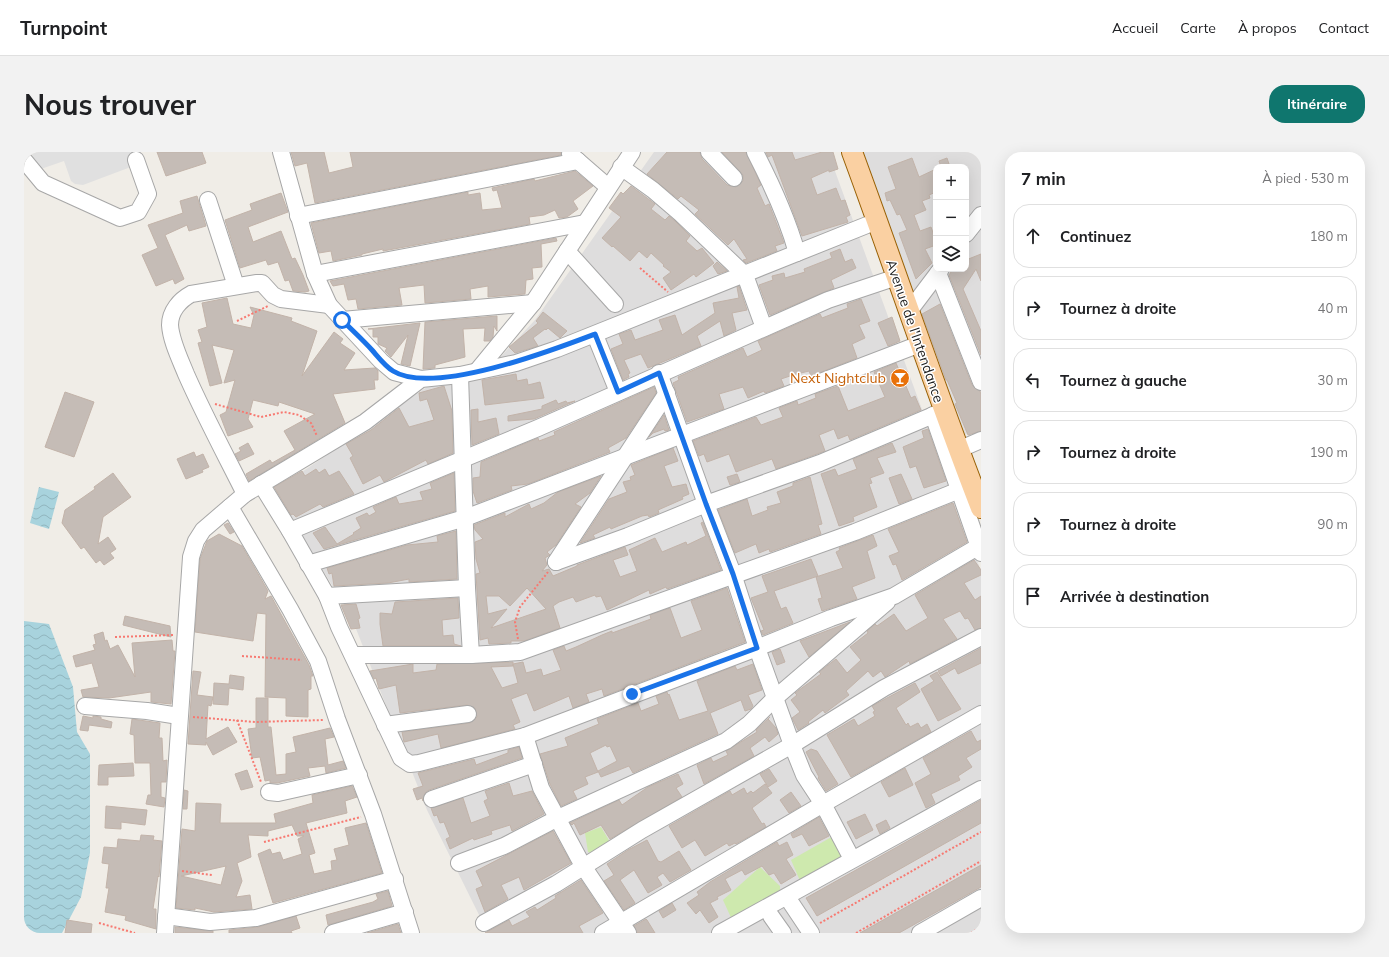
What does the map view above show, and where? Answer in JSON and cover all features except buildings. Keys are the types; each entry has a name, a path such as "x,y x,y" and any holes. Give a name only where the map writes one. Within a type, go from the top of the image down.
{"main road":[{"name":"Avenue de l'Intendance","path":"852,152 896,277 910,310 938,413 958,450 965,487 981,508"}],"street":[{"path":"280,152 315,274 328,304 380,361 394,372 421,380 460,375 516,363 595,334 678,300 745,275 877,221"},
{"path":"477,371 533,303 632,152"},
{"path":"709,152 734,178"},
{"path":"755,152 784,212 797,253"},
{"path":"298,216 573,156 608,187"},
{"path":"24,160 43,183 120,218 138,212 148,194 136,160"},
{"path":"621,167 653,190 681,214 745,275 764,328"},
{"path":"208,200 236,286"},
{"path":"969,230 981,215"},
{"path":"315,274 585,223"},
{"path":"567,250 615,304"},
{"path":"910,310 938,272"},
{"path":"939,272 981,382"},
{"path":"290,531 538,428 659,373 828,300 896,277"},
{"path":"245,494 199,402 177,351 170,325 172,312 183,298 191,294 262,283 273,295 281,299 328,304"},
{"path":"342,320 533,303"},
{"path":"595,334 618,392"},
{"path":"308,564 465,518 681,434 920,344"},
{"path":"659,373 733,574 757,648 792,745 804,775 822,804 852,859"},
{"path":"460,375 461,460 465,518 466,588 471,655"},
{"path":"165,933 176,794 179,716 183,694 185,635 191,557 196,541 203,530 245,494 365,422 421,380"},
{"path":"556,562 667,393"},
{"path":"261,484 327,596 401,758 410,764 525,736 832,618 894,596 980,548 965,487 938,413 820,463 706,504 628,536 556,562"},
{"path":"958,450 981,440"},
{"path":"353,655 471,655 520,652 733,574 855,532 965,487"},
{"path":"230,507 290,609 318,661 337,719 373,814 411,933"},
{"path":"327,596 466,588"},
{"path":"460,863 504,846 558,818 726,741 749,724 775,698 894,596"},
{"path":"484,923 556,884 583,866 792,745 884,688 981,637"},
{"path":"85,706 147,711 179,716"},
{"path":"385,725 468,714"},
{"path":"603,933 625,928 822,804 981,714"},
{"path":"525,736 542,788 583,866 625,928"},
{"path":"432,800 534,764"},
{"path":"269,792 278,793 359,775"},
{"path":"720,933 981,789"},
{"path":"740,933 791,903 981,798"},
{"path":"166,916 210,922 256,918 395,879"},
{"path":"920,933 981,898"},
{"path":"791,903 810,931"},
{"path":"333,933 405,912"},
{"path":"770,916 783,933"}],"path":[{"path":"640,268 678,300"},
{"path":"237,321 281,299"},
{"path":"199,402 221,405 261,418 284,412 299,415 311,423 323,448"},
{"path":"520,652 515,622 517,614 520,607 556,562"},
{"path":"114,637 185,635"},
{"path":"242,656 318,661"},
{"path":"179,716 255,722 337,719"},
{"path":"237,720 263,786 269,792"},
{"path":"264,842 373,814"},
{"path":"810,931 981,832"},
{"path":"856,933 981,861"},
{"path":"169,869 212,875"},
{"path":"99,923 135,933"},
{"path":"971,933 981,927"}],"shaded area":[{"path":"31,152 140,152 144,162 83,185 75,184 71,181 64,161 38,170"},
{"path":"654,152 828,152 981,571 981,933 488,933 427,810 351,616 274,491 427,387 480,379 535,320"},
{"path":"863,152 981,152 981,428 962,436 920,310"}],"green space":[{"path":"601,827 613,847 596,856 588,852 585,833"},
{"path":"835,835 848,857 801,883 791,860"},
{"path":"760,867 780,886 780,896 733,922 723,900"}],"water":[{"path":"39,487 59,492 49,529 30,523"},
{"path":"24,621 49,624 73,687 77,732 90,754 90,853 81,897 62,933 24,933"}],"place":[{"name":"Next Nightclub","path":"900,378"}],"route":[{"path":"342,320 380,361 394,372 421,380 460,375 516,363 595,334 618,392 659,373 733,574 757,648 632,694"}]}
